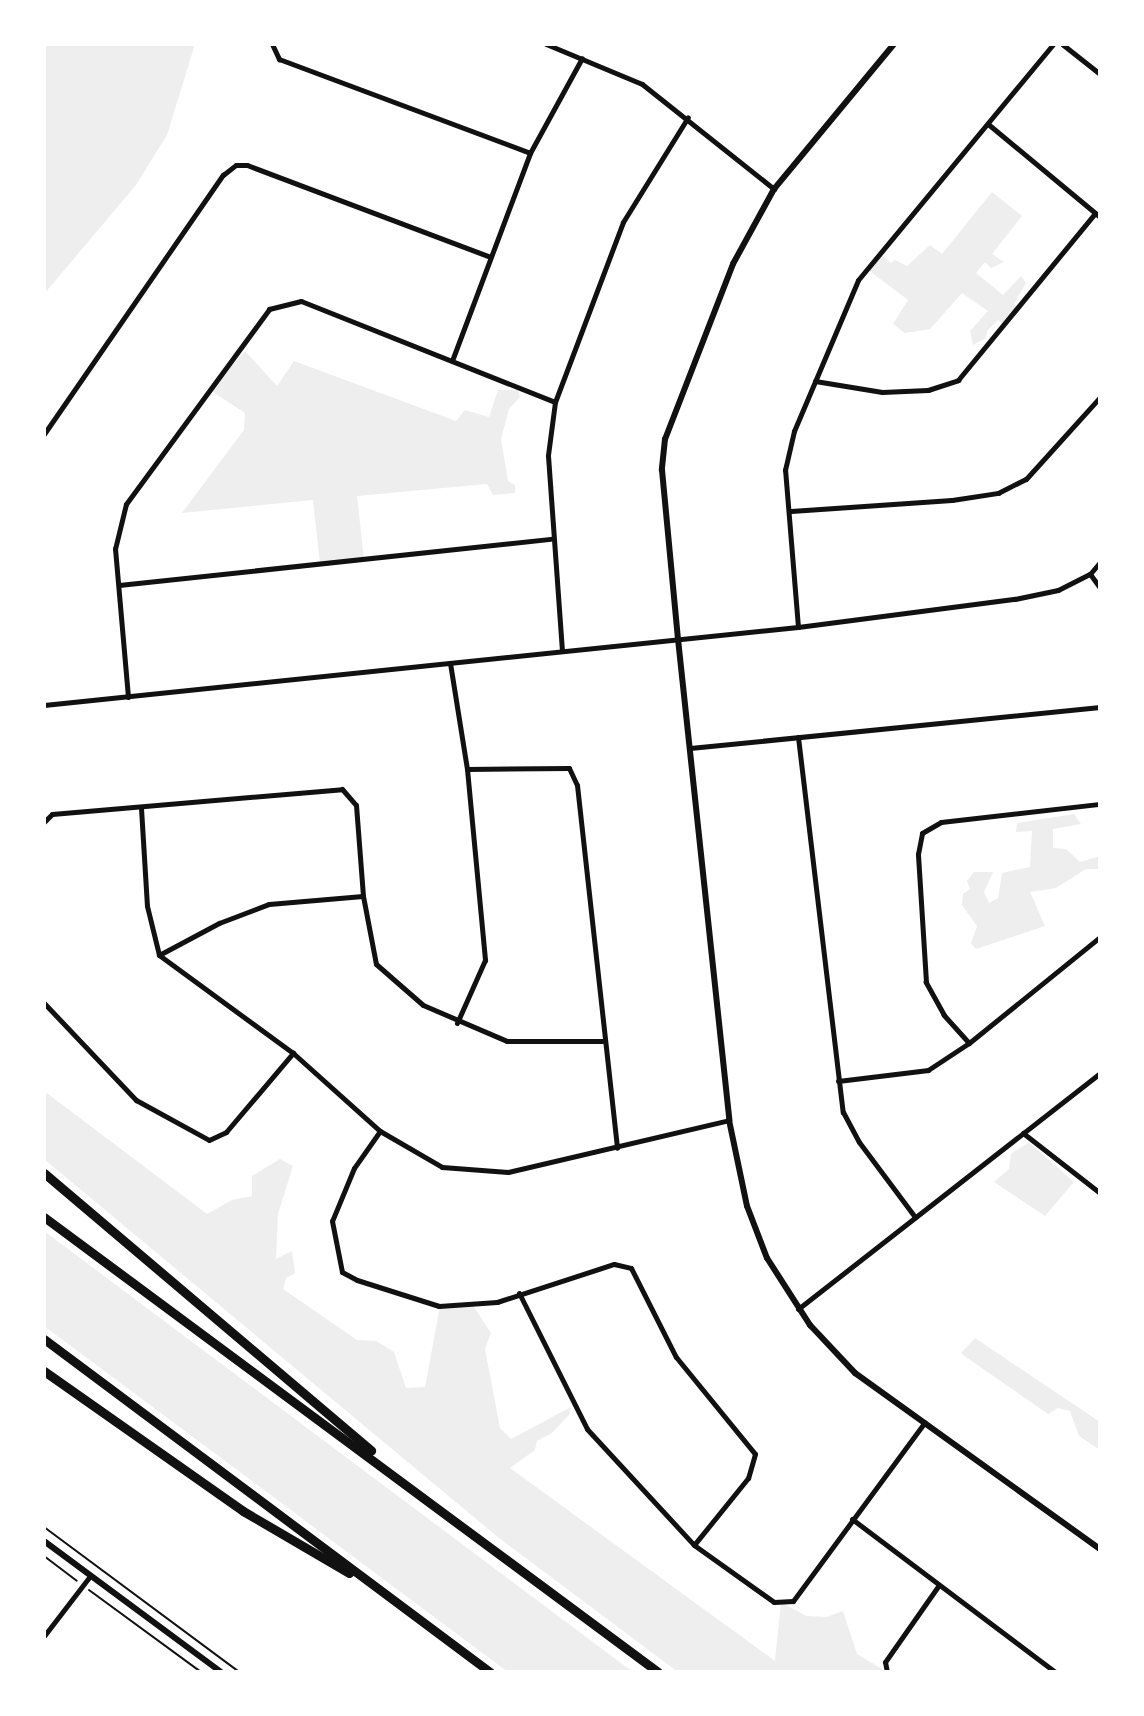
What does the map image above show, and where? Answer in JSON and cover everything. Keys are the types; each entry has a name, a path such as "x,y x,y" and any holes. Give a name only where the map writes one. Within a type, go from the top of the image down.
{"highway":[{"path":"44,1173 417,1489"},
{"path":"44,1180 78,1203"},
{"path":"44,1217 417,1489 658,1672"},
{"path":"44,1339 491,1672"},
{"path":"44,1371 243,1511 387,1595"}],"street":[{"path":"272,44 279,59 530,153"},
{"path":"546,44 642,84 688,117 774,189"},
{"path":"894,44 774,189 733,264 666,439 662,470 729,1120 747,1206 767,1258 798,1309 855,1373 1100,1549"},
{"path":"798,627 791,511 785,470 794,431 858,280 1053,44"},
{"path":"1062,44 1100,74"},
{"path":"453,358 530,153 582,58"},
{"path":"562,651 551,539 548,455 555,402 623,222 688,117"},
{"path":"815,381 882,392 928,390 958,380 1098,215 988,124"},
{"path":"44,434 223,175 236,165 247,165 490,257"},
{"path":"128,697 114,549 126,505 270,309 301,301 453,358 555,402"},
{"path":"791,511 952,500 998,492 1026,479 1100,397"},
{"path":"118,585 551,539"},
{"path":"44,705 798,627 1015,599 1058,590 1090,574 1100,562"},
{"path":"1090,574 1100,588"},
{"path":"450,663 467,769 485,960 457,1023"},
{"path":"690,748 1100,707"},
{"path":"798,737 838,1081 844,1112 859,1142 915,1217"},
{"path":"467,769 569,768 577,785 602,1041 617,1148"},
{"path":"44,822 52,814 342,789 356,805 363,896 376,964 423,1005 457,1023 507,1041 602,1041"},
{"path":"969,1043 944,1015 926,982 918,854 922,833 942,822 1100,804"},
{"path":"141,808 147,906 159,955 293,1053 380,1131 442,1167 508,1172 729,1120"},
{"path":"159,955 219,923 269,904 363,896"},
{"path":"838,1081 928,1070 969,1043 1100,937"},
{"path":"44,1003 136,1100 209,1140 226,1132 293,1053"},
{"path":"798,1309 1100,1073"},
{"path":"380,1131 354,1168 332,1221 342,1272 439,1306 497,1302 614,1264 631,1268 676,1357 755,1454 748,1478 694,1545"},
{"path":"1023,1133 1100,1193"},
{"path":"519,1293 587,1429 694,1545 774,1602 793,1601 925,1422"},
{"path":"852,1519 1055,1672"},
{"path":"44,1541 221,1672"},
{"path":"44,1636 90,1576"},
{"path":"887,1672 885,1662 939,1585"}],"path":[{"path":"44,1527 239,1672"},
{"path":"44,1556 72,1577"},
{"path":"93,1593 201,1672"}],"shaded area":[{"path":"44,44 195,44 167,135 136,185 44,294"},
{"path":"992,192 1022,216 992,254 1004,262 991,268 985,262 976,273 1003,295 1021,276 1026,283 1014,304 1018,308 1004,325 998,320 987,331 986,338 973,345 970,331 988,311 962,293 930,329 905,333 893,324 908,300 867,269 879,254 891,263 895,260 907,266 930,245 942,254"},
{"path":"245,351 277,386 294,361 456,421 465,410 489,417 498,390 518,390 520,397 509,409 501,439 508,481 515,485 515,493 493,495 487,484 357,496 364,559 320,564 313,500 182,513 244,430 245,413 210,390"},
{"path":"1074,814 1081,824 1053,829 1053,848 1066,849 1080,862 1100,856 1100,869 1086,869 1056,888 1030,892 1045,926 976,949 971,943 977,926 962,905 963,894 970,889 967,881 974,872 993,872 984,892 989,903 998,898 1002,873 1030,867 1032,831 1016,832 1017,823"},
{"path":"44,1091 207,1214 232,1200 252,1196 252,1176 280,1159 293,1166 278,1214 276,1259 292,1251 295,1273 286,1278 283,1289 357,1340 376,1341 394,1352 406,1388 425,1387 440,1306 472,1304 491,1333 485,1349 500,1428 511,1439 571,1407 569,1415 552,1433 537,1441 535,1450 510,1468 775,1661 781,1602 806,1616 827,1617 843,1611 857,1654 887,1672 678,1672 499,1538 44,1159"},
{"path":"1029,1142 1074,1182 1045,1216 994,1182 1009,1169 1011,1154"},
{"path":"44,1231 633,1672 508,1672 44,1326"},
{"path":"975,1338 1100,1422 1100,1450 1079,1436 1070,1411 1058,1408 1048,1414 961,1353"}]}
